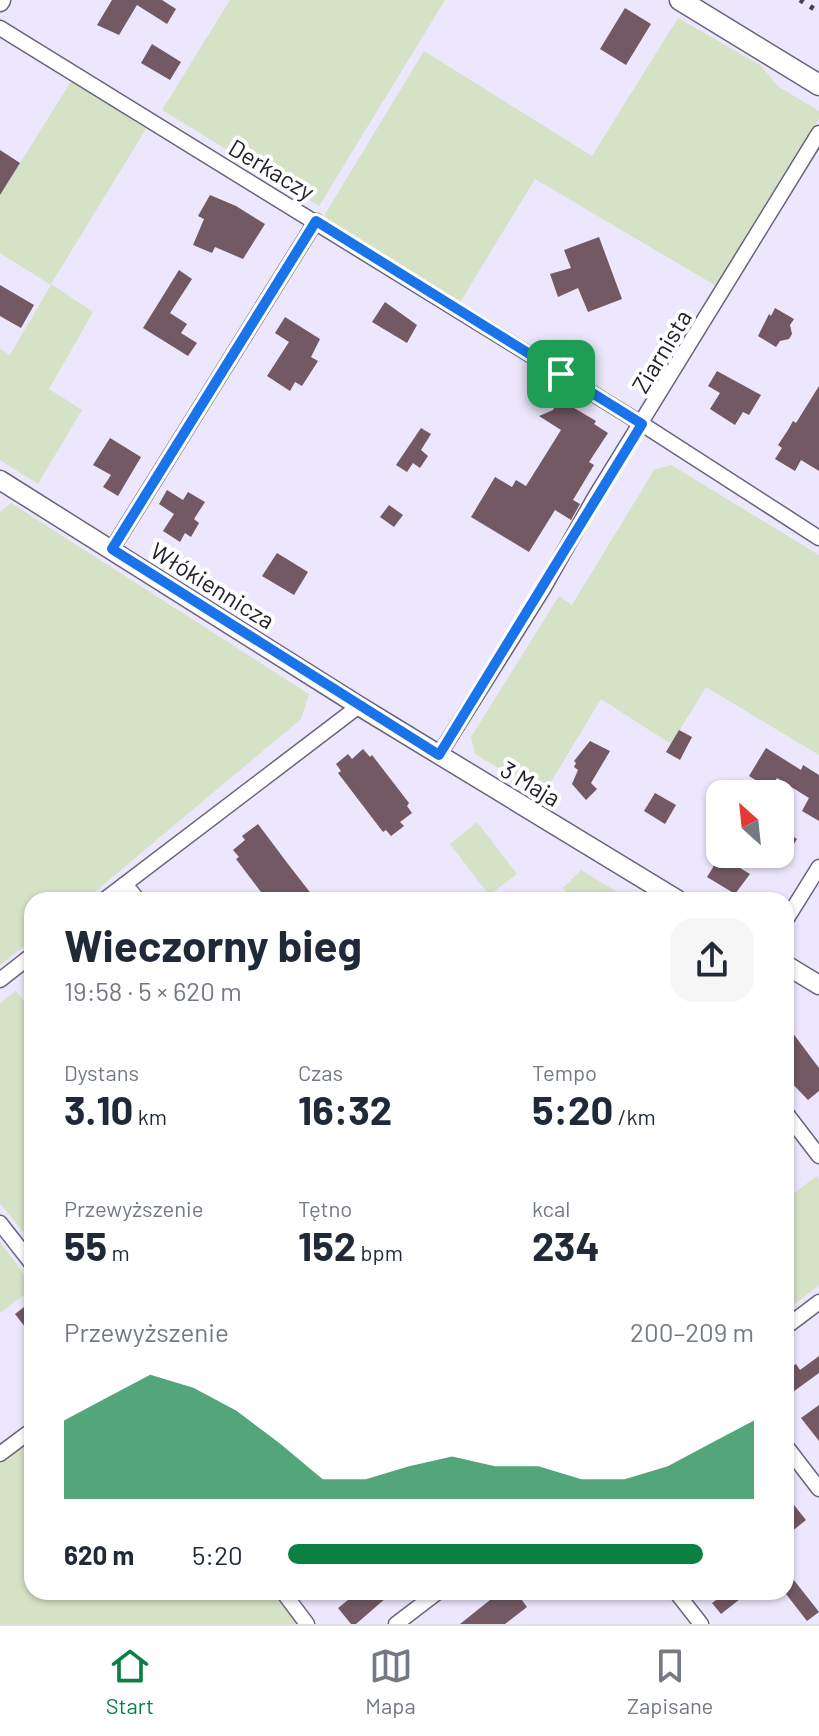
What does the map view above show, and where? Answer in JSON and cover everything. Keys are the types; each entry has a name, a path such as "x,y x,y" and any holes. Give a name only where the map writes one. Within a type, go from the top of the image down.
{"main road":[{"path":"680,0 819,85"}],"street":[{"name":"Derkaczy","path":"0,28 642,424 819,538"},
{"name":"Ziarnista","path":"439,755 819,133"},
{"path":"112,549 316,221"},
{"name":"Włókiennicza","path":"4,487 112,549 359,706"},
{"path":"114,892 359,706"},
{"name":"3 Maja","path":"359,706 665,892"},
{"path":"794,907 819,867"},
{"path":"125,884 132,892"},
{"path":"0,980 24,961"},
{"path":"794,970 819,985"},
{"path":"794,1123 819,1156"},
{"path":"0,1223 24,1254"},
{"path":"794,1321 819,1302"},
{"path":"0,1454 24,1436"},
{"path":"794,1456 819,1489"},
{"path":"289,1600 307,1624"},
{"path":"396,1624 428,1600"},
{"path":"682,1600 701,1624"}],"green space":[{"path":"230,0 445,0 319,206 162,110"},
{"path":"678,18 760,65 779,87 819,111 819,119 718,287 535,179 459,304 322,219 424,51 592,156"},
{"path":"72,80 146,129 51,284 93,312 49,389 82,410 38,484 0,460 0,349 10,355 51,285 0,253 0,195"},
{"path":"671,465 819,555 819,755 706,687 671,744 601,699 543,795 475,754 471,737 559,596 572,605 654,470"},
{"path":"11,503 309,694 301,719 95,892 24,892 24,946 0,965 0,512"},
{"path":"477,822 517,874 493,892 487,892 450,844"},
{"path":"581,870 617,892 566,892 563,888"},
{"path":"16,991 24,1001 24,1233 0,1203 0,1003"},
{"path":"817,1176 819,1285 794,1305 794,1193"},
{"path":"0,1242 24,1274 24,1295 0,1313"},
{"path":"24,1446 24,1600 278,1600 297,1624 0,1624 0,1464"}],"building":[{"path":"112,0 162,0 176,9 167,24 137,5 119,35 97,25"},
{"path":"625,8 651,24 626,65 600,49"},
{"path":"152,44 181,62 170,80 141,63"},
{"path":"0,150 20,163 0,195"},
{"path":"210,195 265,224 243,259 215,247 212,253 193,245 204,219 198,216"},
{"path":"599,237 622,299 588,312 578,288 558,297 550,274 571,268 564,250"},
{"path":"179,270 192,279 170,313 187,324 181,333 197,343 188,356 143,328"},
{"path":"0,285 34,305 21,328 0,316"},
{"path":"385,302 417,325 407,343 372,322"},
{"path":"775,308 794,319 790,325 792,334 789,339 780,341 776,347 758,336"},
{"path":"285,317 320,339 311,357 318,361 302,386 295,382 290,391 267,376 289,342 275,333"},
{"path":"717,371 761,395 749,415 743,412 735,425 710,409 720,393 708,386"},
{"path":"819,386 819,471 801,460 795,471 775,459 782,448 778,445"},
{"path":"559,399 596,421 594,424 608,433 589,462 594,465 573,500 580,504 571,520 555,510 529,552 471,517 495,477 512,487 516,480 526,486 561,430 539,416 553,410"},
{"path":"421,428 431,434 421,450 428,456 420,468 413,463 407,472 396,465"},
{"path":"110,438 141,457 118,496 103,487 111,475 93,465"},
{"path":"167,490 183,500 188,492 205,502 194,519 199,523 191,537 185,533 180,542 163,531 174,514 159,504"},
{"path":"389,505 403,515 394,527 380,517"},
{"path":"277,553 308,572 294,595 262,576"},
{"path":"679,730 692,737 680,760 666,752"},
{"path":"590,741 610,751 591,783 597,789 586,800 572,784 578,770 574,767 574,761"},
{"path":"766,748 801,770 803,765 819,775 819,821 802,811 809,798 794,789 794,780 755,780 749,776"},
{"path":"363,749 370,757 372,755 409,803 407,806 412,813 400,822 404,826 391,836 386,830 383,832 338,773 341,771 336,764 348,754 352,759"},
{"path":"655,793 676,805 665,824 644,811"},
{"path":"258,824 310,892 261,892 236,859 239,857 233,850 245,840 242,836"},
{"path":"713,868 740,868 750,874 736,892 707,877"},
{"path":"794,1035 819,1068 819,1091 808,1100 794,1085"},
{"path":"24,1307 24,1326 15,1314"},
{"path":"819,1356 819,1373 794,1391 794,1365 800,1370"},
{"path":"819,1405 819,1441 801,1418"},
{"path":"794,1505 806,1520 794,1530"},
{"path":"794,1580 819,1612 807,1621 791,1600 794,1600"},
{"path":"348,1600 384,1600 356,1624 351,1624 338,1608"},
{"path":"490,1600 522,1600 527,1607 505,1624 460,1624"},
{"path":"716,1600 739,1600 721,1614 712,1603"}],"railway":[{"path":"800,0 819,12"}],"route":[{"path":"316,221 561,374 642,424 439,755 112,549 316,221"}]}
